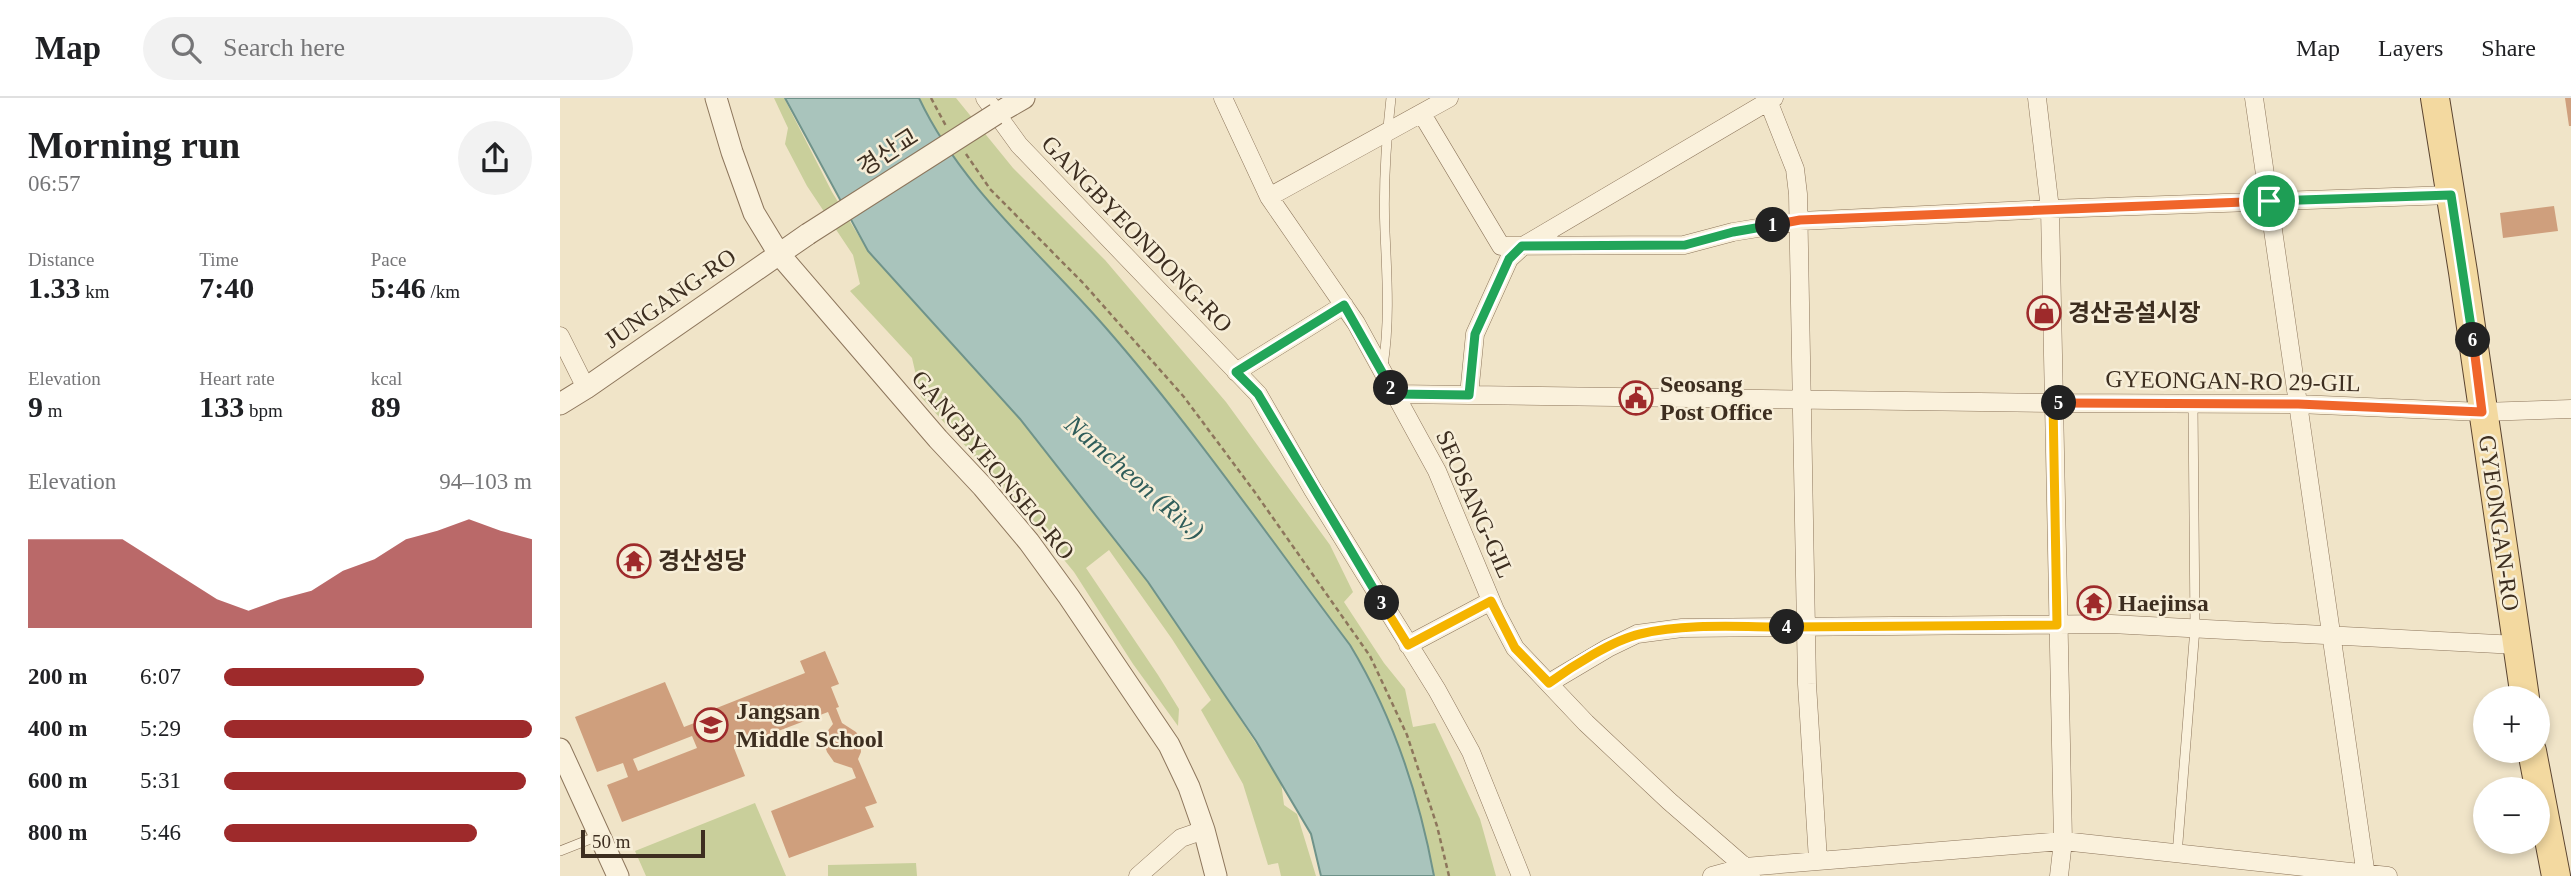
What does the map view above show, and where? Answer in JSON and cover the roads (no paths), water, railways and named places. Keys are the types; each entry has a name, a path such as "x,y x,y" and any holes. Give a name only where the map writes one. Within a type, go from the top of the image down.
{"main road":[{"name":"GYEONGAN-RO","path":"2435,98 2523,686"},
{"path":"2534,763 2557,875"}],"street":[{"name":"GANGBYEONSEO-RO","path":"716,98 754,212 779,254 982,487 1053,575 1169,745 1189,787 1216,876"},
{"path":"991,106 1024,98"},
{"name":"SEOSANG-GIL","path":"1223,98 1269,197 1344,305 1437,471 1491,601 1515,648 1586,723 1748,872"},
{"path":"1269,197 1449,98"},
{"path":"2037,98 2050,209 2063,841 2059,876"},
{"path":"2255,98 2366,874"},
{"path":"1469,395 1475,334 1509,259 1522,246 1770,99 1794,169 1800,220 1807,684 1818,860"},
{"name":"경산교","path":"808,234 991,106"},
{"name":"GANGBYEONDONG-RO","path":"991,106 1028,155 1258,394 1437,690 1471,752 1521,876"},
{"path":"1422,114 1501,246 1685,245 1733,232 1800,220 2451,195"},
{"name":"JUNGANG-RO","path":"560,404 808,234"},
{"path":"1236,372 1344,305"},
{"path":"560,336 586,388"},
{"name":"GYEONGAN-RO 29-GIL","path":"1394,394 2298,404 2482,412 2571,409"},
{"path":"1408,645 1491,601"},
{"path":"1549,683 1567,670 1637,634 1682,628 2111,624 2517,645"},
{"path":"560,749 618,876"},
{"path":"1138,876 1181,838 1204,830"},
{"path":"1712,876 1818,860 2063,841 2388,876"}],"lane":[{"path":"1382,371 1387,340 1388,266 1385,230 1387,133 1391,98"},
{"path":"2177,855 2195,628 2193,404"},
{"path":"560,852 600,836"}],"water":[{"name":"Namcheon (Riv.)","path":"785,98 919,98 957,162 1138,366 1201,445 1350,645 1392,728 1421,816 1434,876 1321,876 1311,834 1256,741 1148,582 1020,419 868,251"}],"place":[{"name":"경산공설시장","path":"2044,313"},
{"name":"Seosang Post Office","path":"1636,398"},
{"name":"경산성당","path":"634,561"},
{"name":"Haejinsa","path":"2094,603"},
{"name":"Jangsan Middle School","path":"711,725"}]}
